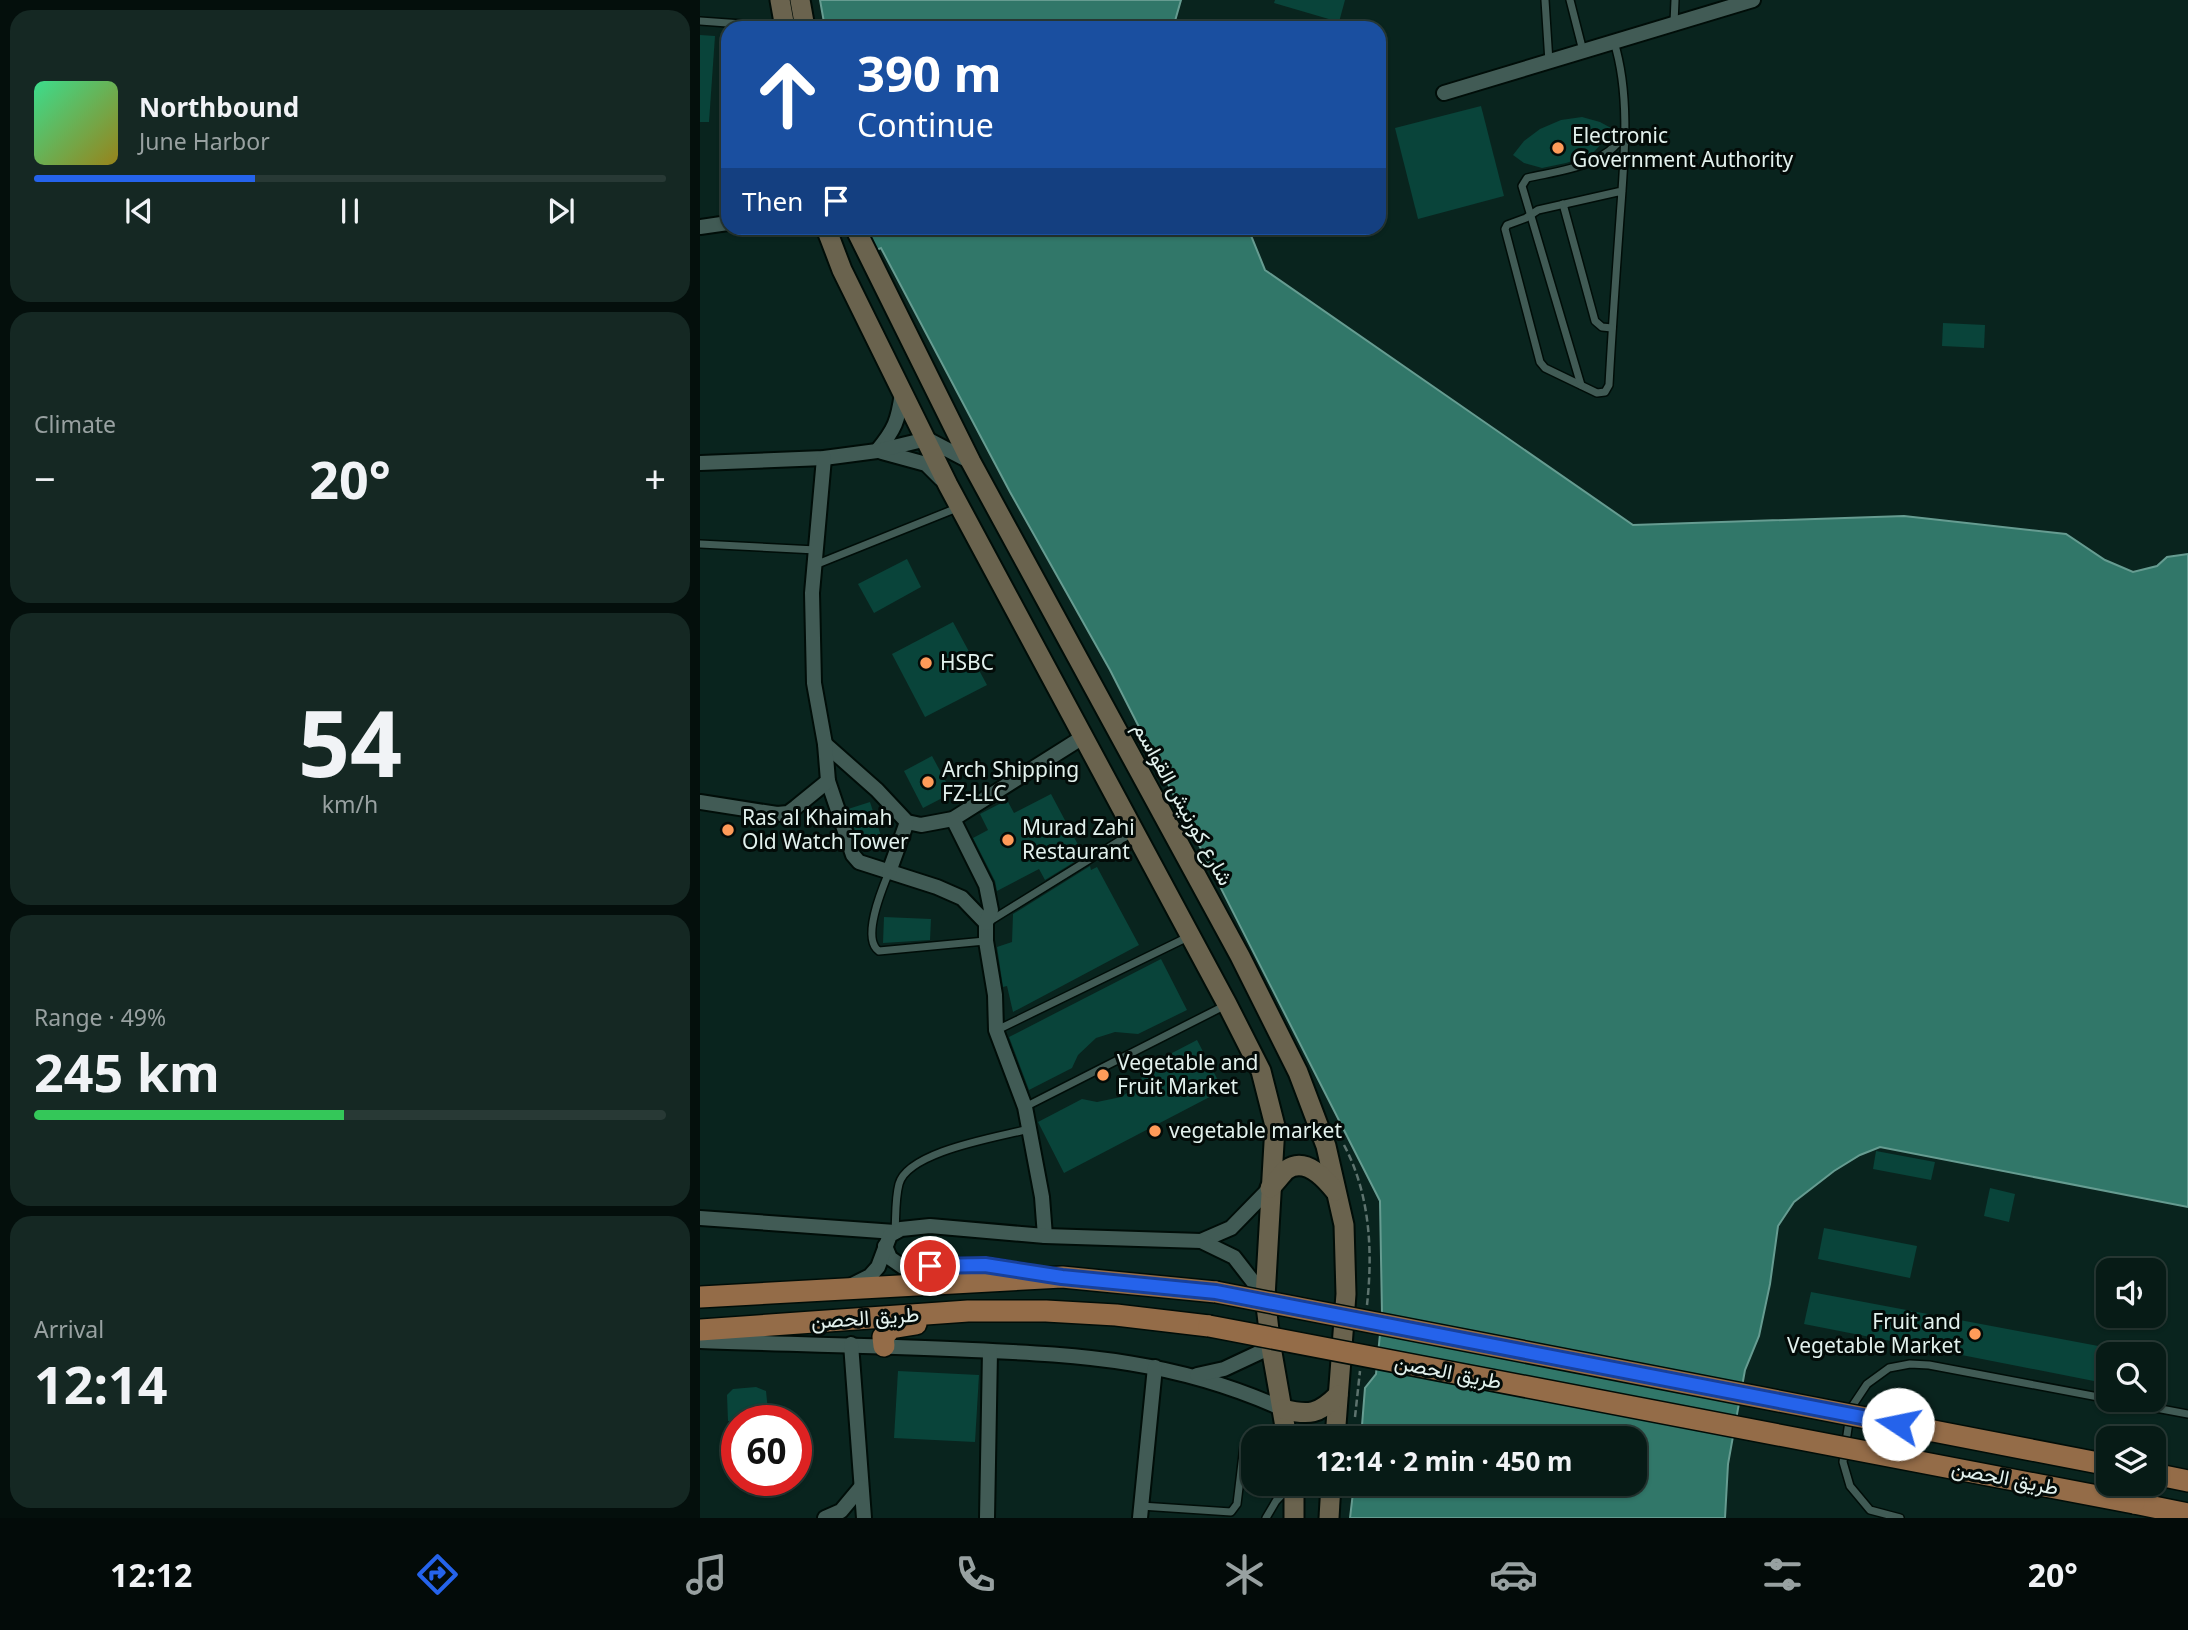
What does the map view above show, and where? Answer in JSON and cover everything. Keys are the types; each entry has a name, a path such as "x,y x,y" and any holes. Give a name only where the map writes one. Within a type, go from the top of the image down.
{"main road":[{"path":"780,0 784,21"},
{"path":"800,0 804,21"},
{"path":"829,235 842,270 948,485 1261,1071 1275,1126 1265,1297 1270,1347 1285,1426"},
{"name":"شارع كورنيش القواسم","path":"858,235 971,462 1240,956 1298,1072 1325,1146 1344,1225 1346,1294 1336,1426"},
{"path":"1270,1188 1287,1170 1309,1167 1323,1176 1338,1194"},
{"name":"طريق الحصن","path":"700,1297 1062,1277 1216,1292 2096,1462"},
{"name":"طريق الحصن","path":"700,1330 968,1311 1102,1314 1209,1326 2183,1514"},
{"path":"884,1346 883,1337 891,1328 933,1323 970,1321 1209,1326"},
{"path":"1283,1409 1311,1413 1325,1408 1338,1395"},
{"path":"2166,1476 2188,1481"},
{"path":"1293,1496 1294,1518"},
{"path":"1329,1518 1330,1496"}],"street":[{"path":"1444,93 1752,0"},
{"path":"700,227 721,224"},
{"path":"877,451 893,432 898,420 902,391"},
{"path":"700,463 824,458 877,451 927,439 971,462"},
{"path":"877,451 926,464 948,485"},
{"path":"824,458 812,593 814,684 825,744 828,781 853,855 859,862 937,887 962,898 986,923"},
{"path":"825,744 877,790 907,822 921,825 953,819 1083,737"},
{"path":"700,802 777,814 788,813 828,781"},
{"path":"953,819 986,885 991,910 986,923 986,941 995,995 996,1030 1025,1107 1042,1197 1045,1236"},
{"path":"889,872 907,822"},
{"path":"1201,1241 1231,1228 1270,1188"},
{"path":"700,1218 895,1232"},
{"path":"847,1288 870,1276 878,1267 890,1235 901,1228 914,1226 1045,1236 1201,1241 1234,1257 1265,1297"},
{"path":"885,1246 890,1258 903,1267 985,1265 1062,1277"},
{"path":"700,1341 852,1344 1069,1355 1156,1367 1195,1376 1283,1409"},
{"path":"852,1344 864,1518"},
{"path":"1195,1376 1224,1369 1270,1347"},
{"path":"988,1518 990,1351"},
{"path":"1141,1512 1156,1367"},
{"path":"825,1518 841,1511 861,1488"}],"lane":[{"path":"1545,0 1549,62"},
{"path":"1570,0 1583,51"},
{"path":"1674,24 1675,0"},
{"path":"700,21 721,24"},
{"path":"1614,42 1620,63 1625,135 1622,191 1608,388 1605,392 1597,393 1545,368 1539,358 1505,229 1507,225 1538,210 1622,191"},
{"path":"1581,385 1522,189 1525,180 1594,161 1608,154 1625,135"},
{"path":"1563,204 1595,321 1602,327 1612,328"},
{"path":"700,544 815,558 960,506"},
{"path":"986,923 1134,832"},
{"path":"889,872 877,904 871,939 873,947 880,951 986,941"},
{"path":"996,1030 1190,935"},
{"path":"1025,1107 1227,1004"},
{"path":"895,1232 899,1184 903,1175 911,1168 939,1151 1029,1129"},
{"path":"1900,1518 1870,1510 1850,1486 1843,1462 1851,1408 1867,1384 1889,1368 1929,1364 2096,1397"},
{"path":"2166,1410 2188,1414"},
{"path":"1141,1512 1231,1513 1237,1504 1241,1471"},
{"path":"1266,1518 1281,1496"}],"shaded area":[{"path":"820,0 1181,0 1175,21 824,21"},
{"path":"868,235 1251,235 1265,270 1633,525 1904,516 2066,534 2105,560 2133,572 2157,566 2167,557 2188,554 2188,1207 1880,1147 1860,1155 1834,1171 1794,1202 1778,1226 1759,1336 1745,1370 1728,1464 1725,1518 1350,1518 1353,1496 1647,1496 1647,1426 1362,1426 1365,1388 1376,1374 1382,1314 1380,1201 1110,670 1010,492 881,248 874,251"}],"building":[{"path":"1275,0 1345,0 1339,21 1274,3"},
{"path":"700,35 715,36 709,122 700,122"},
{"path":"1481,106 1504,196 1418,219 1395,128"},
{"name":"Electronic Government Authority","path":"1582,117 1611,128 1604,141 1591,155 1542,168 1524,163 1513,155 1524,141 1540,129 1561,120"},
{"path":"1943,323 1985,325 1984,348 1942,346"},
{"path":"907,559 921,587 874,613 858,584"},
{"path":"953,622 987,685 925,717 892,654"},
{"name":"Arch Shipping FZ-LLC","path":"932,756 952,793 923,808 904,771"},
{"path":"1051,794 1084,856 1045,880 1039,869 997,891 995,881 973,838 988,830 980,814 1007,800 1014,813"},
{"path":"870,802 882,839 860,846 848,809"},
{"name":"Ras al Khaimah Old Watch Tower","path":"728,822 734,824 734,836 728,838 722,836 720,830 722,824"},
{"path":"1090,866 1091,870 1097,867 1139,945 1013,1012 1007,986 1003,987 997,947 1012,942 1013,914"},
{"path":"884,917 931,919 930,940 883,943"},
{"path":"1161,959 1187,1010 1138,1034 1115,1032 1096,1038 1078,1055 1072,1068 1029,1090 1009,1037"},
{"path":"1197,1040 1223,1090 1064,1173 1038,1122 1082,1099 1097,1102 1121,1097 1137,1086 1149,1065"},
{"path":"1876,1151 1935,1162 1931,1180 1873,1169"},
{"path":"1990,1188 2015,1194 2009,1222 1984,1216"},
{"path":"1824,1228 1917,1246 1910,1278 1818,1259"},
{"path":"1811,1292 2096,1346 2096,1381 1804,1324"},
{"path":"898,1371 979,1375 975,1442 894,1438"},
{"path":"756,1387 766,1391 767,1405 727,1405 727,1395 733,1389"}],"place":[{"name":"Electronic Government Authority","path":"1558,148"},
{"name":"HSBC","path":"926,663"},
{"name":"Arch Shipping FZ-LLC","path":"928,782"},
{"name":"Ras al Khaimah Old Watch Tower","path":"728,830"},
{"name":"Murad Zahi Restaurant","path":"1008,840"},
{"name":"Vegetable and Fruit Market","path":"1103,1075"},
{"name":"vegetable market","path":"1155,1131"},
{"name":"Fruit and Vegetable Market","path":"1975,1334"}],"route":[{"path":"930,1266 985,1265 1062,1277 1216,1292 1898,1424"}]}
